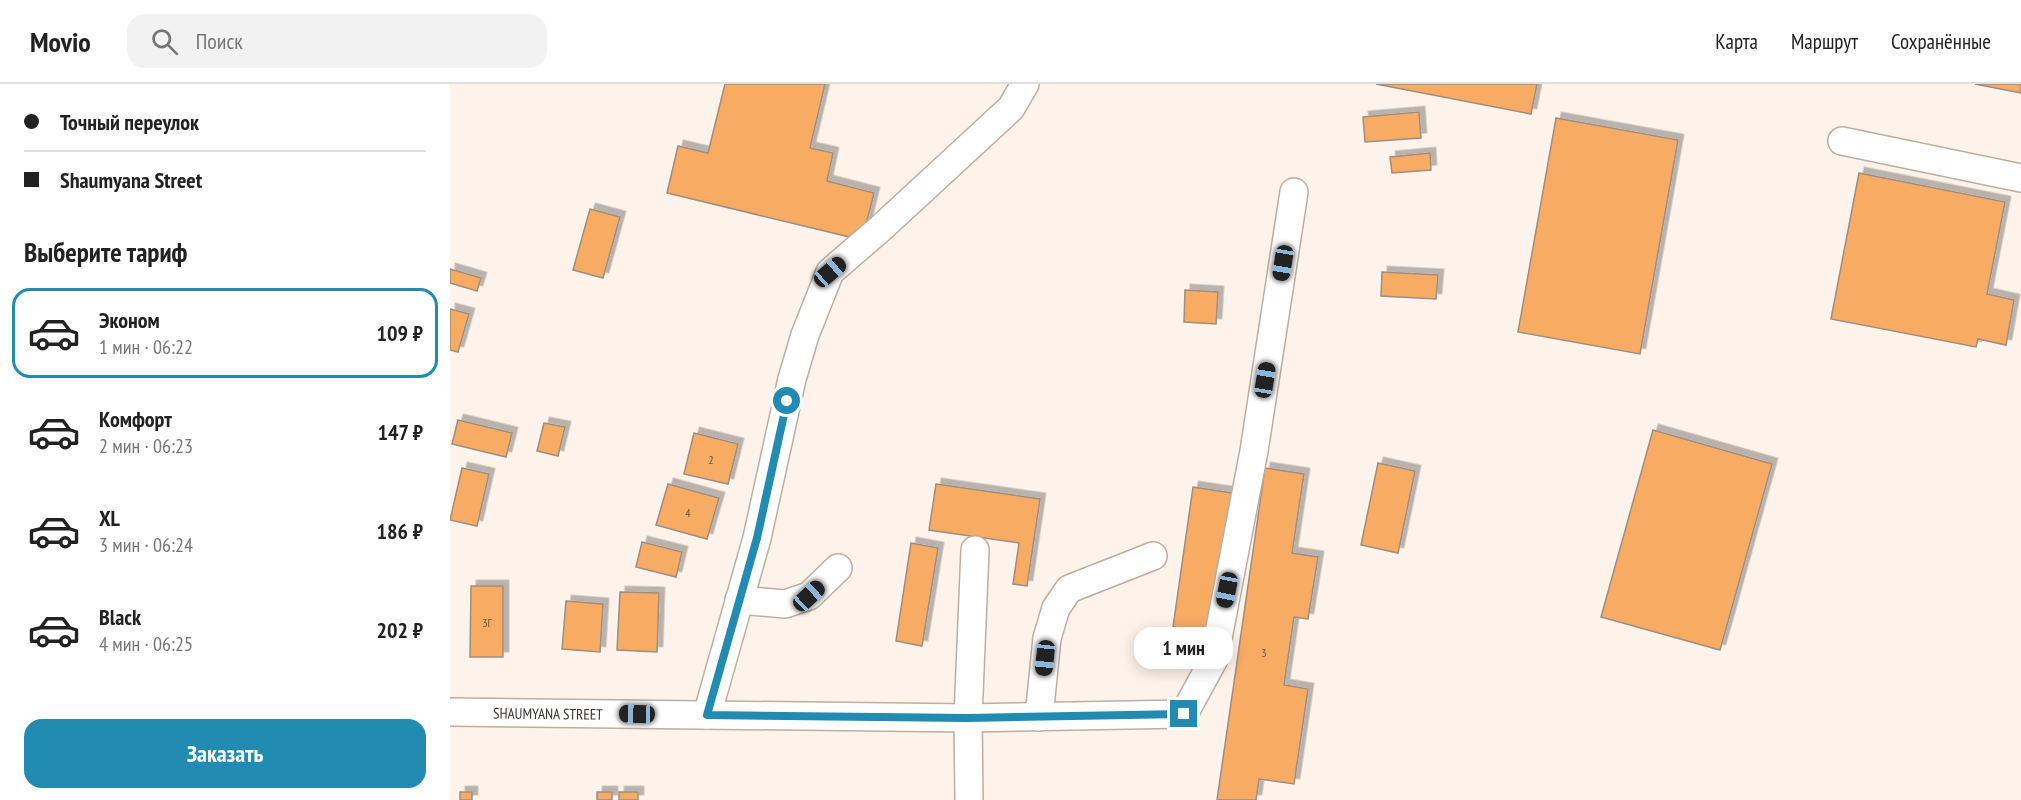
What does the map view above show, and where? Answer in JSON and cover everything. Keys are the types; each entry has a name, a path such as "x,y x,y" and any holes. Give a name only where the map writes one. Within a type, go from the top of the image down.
{"street":[{"path":"707,715 757,538 792,379 805,335 830,272 1011,108 1025,84"},
{"path":"1842,141 2021,178"},
{"name":"SHAUMYANA STREET","path":"450,712 968,718 1184,714 1214,659 1254,451 1294,192"},
{"path":"969,800 968,718 975,550"},
{"path":"1039,717 1047,638 1056,608 1070,589 1153,556"},
{"path":"739,600 785,604 809,596 838,568"}],"building":[{"path":"725,84 825,84 810,148 833,153 827,181 874,193 862,240 667,193 678,146 708,153"},
{"path":"1376,84 1537,84 1531,114"},
{"path":"1975,84 2021,84 2021,93"},
{"path":"1419,112 1421,138 1365,142 1363,117"},
{"path":"1556,118 1678,140 1640,354 1518,332"},
{"path":"1430,153 1431,170 1392,173 1390,157"},
{"path":"1859,173 2005,202 1987,294 2014,300 2006,345 1978,339 1976,347 1831,319"},
{"path":"590,209 620,217 603,278 573,270"},
{"path":"450,269 481,278 477,291 450,283"},
{"path":"1382,272 1438,275 1436,299 1381,296"},
{"path":"1185,290 1218,292 1216,324 1184,322"},
{"path":"450,309 469,314 458,352 450,350"},
{"path":"458,420 512,433 506,457 452,444"},
{"path":"544,423 565,427 558,456 537,451"},
{"path":"1653,430 1772,464 1720,650 1601,617"},
{"path":"694,433 738,444 728,484 684,474"},
{"path":"1378,463 1415,471 1398,553 1361,545"},
{"path":"462,468 489,474 477,526 450,520"},
{"path":"1265,468 1304,474 1292,553 1318,557 1308,619 1294,617 1284,685 1308,689 1294,784 1259,779 1256,800 1217,800"},
{"path":"668,484 719,498 707,539 656,525"},
{"path":"936,484 1040,499 1027,586 1013,584 1019,543 929,530"},
{"path":"1193,487 1238,494 1217,634 1173,627"},
{"path":"642,542 682,552 676,577 636,567"},
{"path":"911,543 938,548 922,646 896,641"},
{"path":"471,586 503,586 503,657 470,657"},
{"path":"620,592 659,593 657,652 617,650"},
{"path":"566,601 603,604 600,652 562,649"},
{"path":"460,792 472,792 472,800 460,800"},
{"path":"597,792 612,792 612,800 597,800"},
{"path":"619,792 638,792 638,800 619,800"}],"route":[{"path":"787,401 757,538 707,715 968,718 1184,714"}]}
